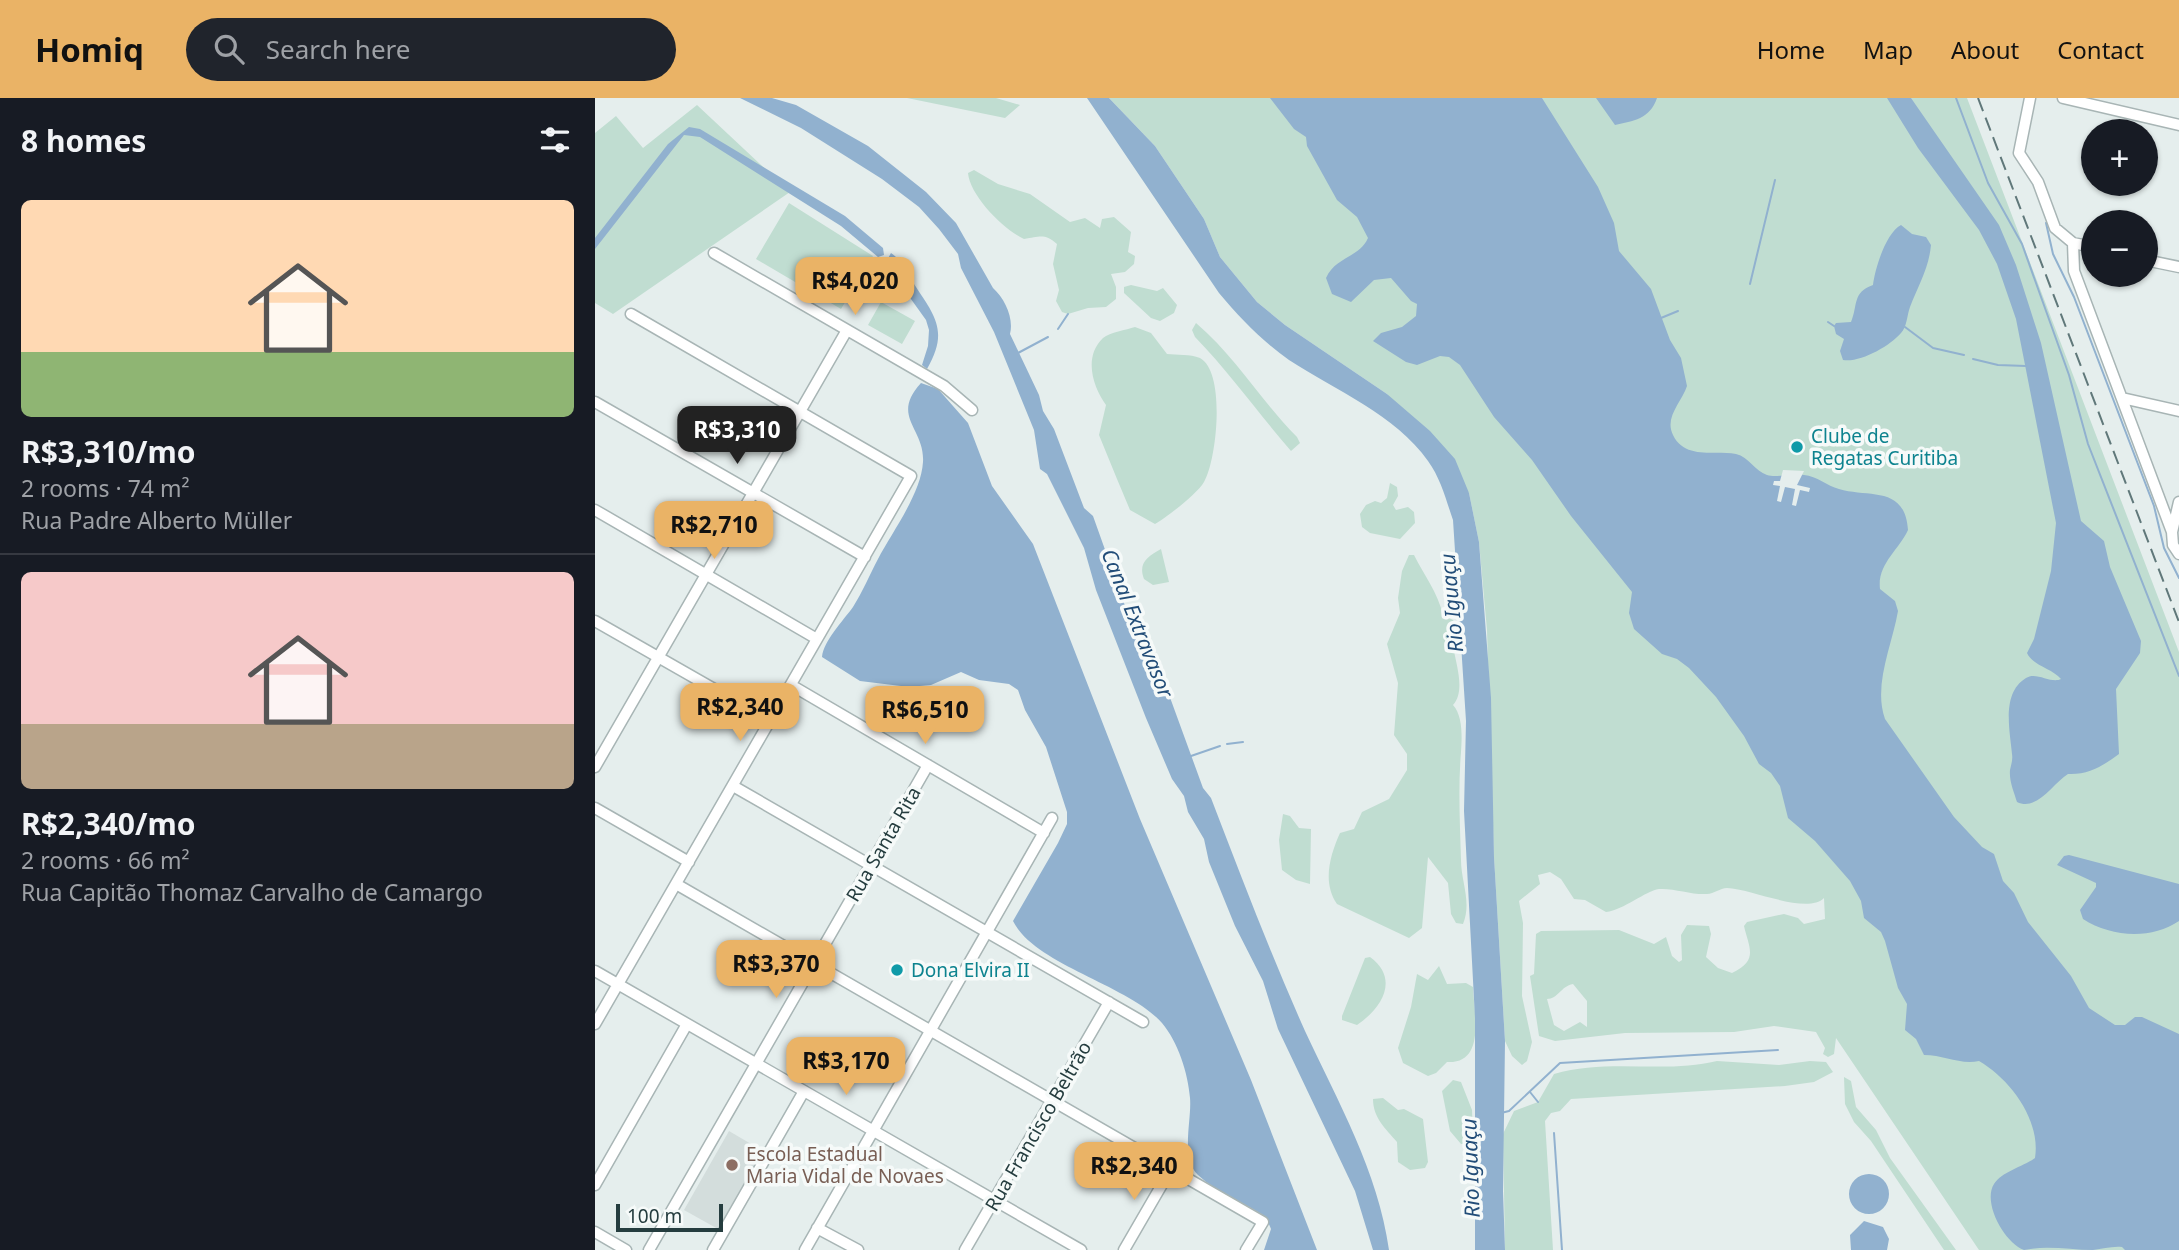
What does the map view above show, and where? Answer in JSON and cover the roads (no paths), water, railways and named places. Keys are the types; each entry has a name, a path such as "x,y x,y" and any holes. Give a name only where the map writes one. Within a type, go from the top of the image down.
{"street":[{"path":"2031,98 2018,151 2038,182 2055,228 2073,243 2081,245"},
{"path":"2063,98 2179,125"},
{"path":"2073,243 2074,271 2135,440 2172,532"},
{"path":"714,253 954,392 972,410"},
{"path":"2158,263 2179,267"},
{"path":"595,1024 911,476 631,314"},
{"path":"595,767 847,330"},
{"path":"2122,398 2179,411"},
{"path":"595,402 865,557"},
{"path":"2179,502 2172,532 2172,545 2179,554"},
{"path":"595,510 817,639"},
{"path":"595,621 770,720"},
{"path":"791,685 1044,833"},
{"name":"Rua Santa Rita","path":"649,1250 928,765"},
{"path":"733,786 1143,1022"},
{"path":"595,808 689,862"},
{"path":"805,1250 1052,818"},
{"path":"676,884 1262,1222 1246,1250"},
{"path":"595,971 1081,1250"},
{"name":"Rua Francisco Beltrão","path":"965,1250 1109,1003"},
{"path":"595,1185 687,1024"},
{"path":"713,1250 804,1091"},
{"path":"1124,1250 1171,1169"},
{"path":"817,1228 858,1250"},
{"path":"595,1232 627,1250"}],"water":[{"path":"740,98 772,98 796,105 868,146 926,192 956,223 993,288 1005,303 1010,315 1010,334 1039,395 1043,411 1054,429 1084,508 1093,516 1134,631 1168,692 1203,788 1211,798 1280,974 1366,1165 1384,1221 1389,1250 1373,1250 1355,1191 1278,1029 1263,981 1235,926 1209,862 1204,839 1188,812 1184,796 1172,779 1146,718 1096,590 1084,548 1047,474 1040,469 1034,430 994,332 961,268 958,254 919,207 882,179 801,128"},
{"name":"Rio Iguaçu","path":"1087,98 1109,98 1155,146 1204,219 1220,257 1257,302 1285,325 1387,394 1430,431 1455,459 1469,493 1479,542 1491,698 1494,857 1505,1041 1505,1250 1475,1250 1475,1018 1464,811 1466,721 1453,520 1443,490 1428,461 1399,430 1364,405 1289,360 1235,311 1219,293"},
{"path":"1270,98 1542,98 1598,187 1614,223 1619,251 1651,289 1670,340 1681,358 1687,386 1671,422 1673,435 1678,443 1693,451 1736,454 1767,475 1809,476 1850,492 1884,496 1900,506 1908,530 1885,565 1880,580 1880,589 1895,601 1898,611 1882,679 1885,719 1954,817 1982,847 1994,854 2003,881 2014,893 2028,922 2071,976 2089,1008 2115,1025 2125,1025 2135,1017 2142,1017 2179,1034 2179,1250 2125,1250 2118,1247 2093,1250 2024,1250 2003,1231 1997,1222 1991,1201 1994,1184 2007,1173 2035,1158 2033,1129 2021,1102 2002,1078 1979,1061 1965,1062 1924,1055 1916,1039 1905,1030 1907,1004 1898,988 1885,941 1881,932 1864,918 1861,901 1850,881 1815,841 1788,818 1780,786 1771,773 1759,764 1744,736 1716,697 1689,668 1677,659 1662,654 1634,629 1629,613 1632,592 1571,516 1532,460 1494,417 1460,365 1449,357 1440,356 1417,365 1406,362 1373,341 1381,333 1402,327 1416,316 1417,304 1411,301 1391,278 1374,280 1351,302 1332,294 1326,278 1330,271 1359,250 1368,238 1357,217 1337,200 1307,146 1306,137 1294,129"},
{"path":"1596,98 1657,98 1645,115 1615,125"},
{"path":"1887,98 1911,98 1999,225 2016,265 2041,343 2081,521 2104,541 2110,567 2141,641 2140,653 2116,689 2119,754 2095,769 2068,774 2031,803 2017,802 2011,782 2010,703 2018,685 2030,676 2061,679 2034,661 2027,653 2034,639 2051,571 2056,523 2016,319 1997,264 1979,230 1918,148"},
{"path":"689,127 700,129 845,216 883,248 884,255 878,257 841,226 700,137 684,135 595,249 595,238 668,144"},
{"path":"1901,225 1912,234 1926,237 1931,245 1926,269 1910,307 1905,328 1882,348 1858,359 1843,360 1840,351 1844,339 1836,334 1834,326 1836,323 1851,322 1859,296 1873,285 1886,243"},
{"path":"891,253 904,267 937,324 937,344 927,369 922,365 928,346 929,330 926,320 888,267 886,262"},
{"path":"921,383 938,389 968,423 992,486 1033,544 1140,819 1251,1080 1317,1250 1264,1250 1271,1229 1266,1217 1214,1187 1193,1168 1188,1149 1190,1098 1187,1078 1177,1048 1162,1023 1128,997 1041,950 1024,936 1013,921 1067,824 1067,812 1046,747 1025,710 1018,690 1009,684 979,680 961,672 931,685 909,687 860,681 822,657 830,637 857,601 917,487 923,462 922,450 911,422 909,405 912,395"},
{"path":"2069,855 2179,884 2179,921 2156,931 2131,934 2106,930 2083,919 2080,910 2096,883 2057,865 2064,856"},
{"path":"1869,1174 1883,1180 1889,1194 1883,1208 1869,1214 1855,1208 1849,1194 1855,1180"},
{"path":"1864,1221 1883,1227 1889,1239 1887,1250 1851,1250 1850,1235"}],"waterway":[{"path":"1956,98 1988,183 2022,244 2069,375 2088,444 2179,676"},
{"path":"1750,284 1775,180"},
{"path":"2046,223 2053,254 2074,297 2154,506 2164,548 2179,578"},
{"path":"1661,318 1678,311"},
{"path":"1058,329 1068,314"},
{"path":"1828,322 1834,326"},
{"path":"1905,327 1933,348 1964,355"},
{"path":"1018,353 1048,337"},
{"path":"1973,359 1998,365 2026,366"},
{"path":"1227,744 1243,742"},
{"path":"1191,756 1220,746"},
{"path":"1501,1113 1509,1111 1560,1063 1778,1050"},
{"path":"1530,1092 1538,1102"},
{"path":"1554,1133 1562,1250"}],"railway":[{"path":"1978,98 2179,622"}],"place":[{"name":"Clube de Regatas Curitiba","path":"1797,447"},
{"name":"Dona Elvira II","path":"897,970"},
{"name":"Escola Estadual Maria Vidal de Novaes","path":"732,1165"}],"water label":[{"name":"Canal Extravasor","path":"1138,623"}]}
